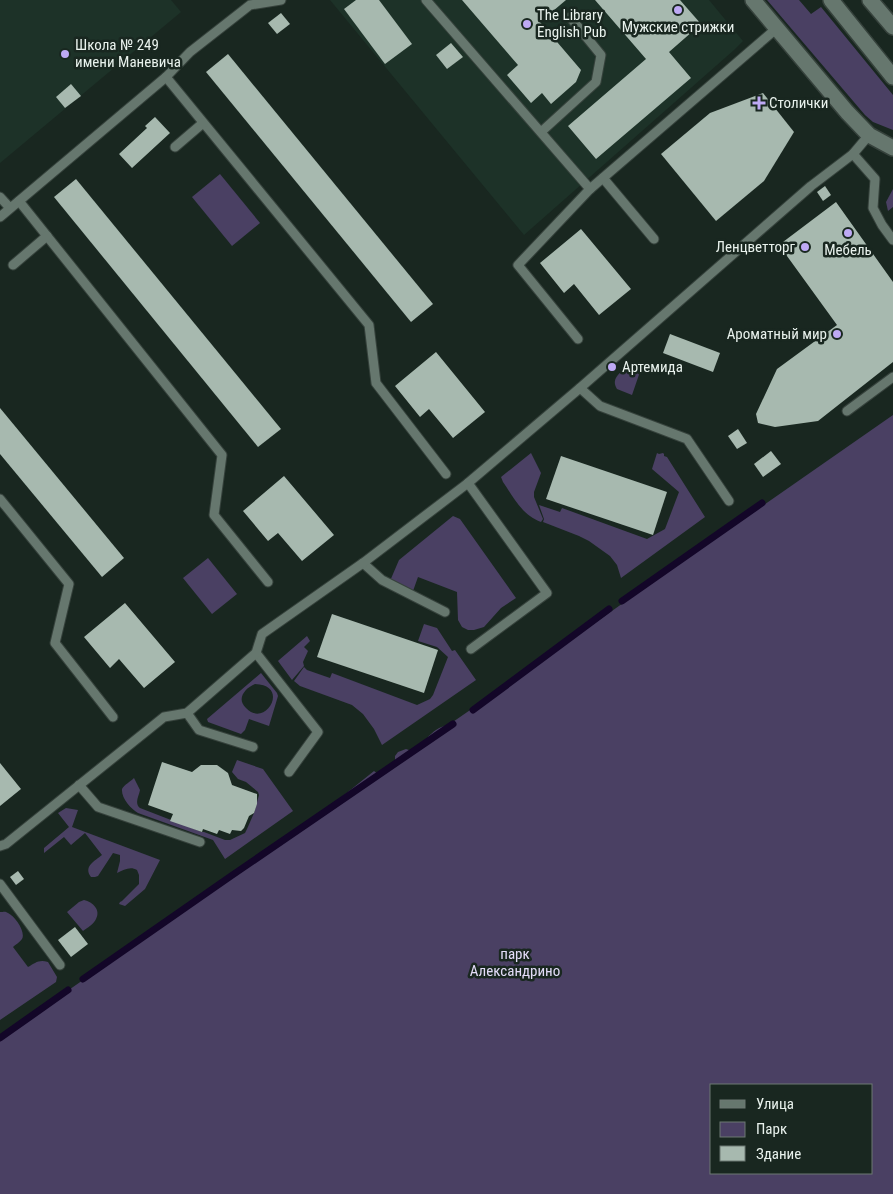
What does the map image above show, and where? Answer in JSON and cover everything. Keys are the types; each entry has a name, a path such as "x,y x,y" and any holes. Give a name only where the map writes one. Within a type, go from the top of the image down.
{"street":[{"path":"753,0 847,112 869,135 893,148"},
{"path":"830,0 893,76"},
{"path":"870,0 893,27"}],"lane":[{"path":"0,217 166,77 190,52 249,2 280,0"},
{"path":"426,0 590,189"},
{"path":"541,132 596,82 601,55 570,17"},
{"path":"578,339 518,265 590,189 776,28"},
{"path":"166,77 369,325 376,383 446,474"},
{"path":"175,147 203,123"},
{"path":"0,846 6,844 164,717 186,713 256,653 262,634 364,563 468,484 811,186 853,154 869,135"},
{"path":"853,154 875,179 873,208 893,240"},
{"path":"603,178 654,239"},
{"path":"0,197 10,208"},
{"path":"19,201 222,455 214,515 268,582"},
{"path":"13,265 47,236"},
{"path":"847,411 893,377"},
{"path":"580,388 600,406 687,439 729,501"},
{"path":"468,484 547,593 471,649"},
{"path":"0,498 69,584 56,643 113,717"},
{"path":"364,563 382,580 445,612"},
{"path":"256,653 318,732 289,772"},
{"path":"186,713 199,730 253,747"},
{"path":"79,785 98,807 200,842"},
{"path":"0,884 60,965"}],"shaded area":[{"name":"Школа № 249 имени Маневича","path":"0,0 171,0 181,12 0,163"},
{"path":"330,0 709,0 743,41 524,235"}],"green space":[{"path":"767,0 799,0 811,14 821,7 893,95 893,130 873,122 865,115"},
{"path":"220,174 260,223 232,246 192,197"},
{"path":"893,189 893,207 888,211 886,202"},
{"path":"631,364 642,366 632,395 617,389 615,385 618,375"},
{"name":"парк Александрино","path":"893,415 893,1194 0,1194 0,1038 318,816 374,771 378,774 395,763 395,756 398,752 406,749 412,751 428,740 428,737 436,730 447,726 551,654 565,641 572,639 663,575 670,568 675,567"},
{"path":"531,453 541,473 534,497 543,519 541,522 534,519 519,505 501,477"},
{"path":"657,453 663,453 667,457 705,517 621,578 617,565 610,556 589,541 543,522 544,519 539,505 560,512 562,508 647,539 665,529 679,492 652,469"},
{"path":"453,516 460,519 516,598 501,608 484,627 474,630 462,627 458,620 457,592 418,577 413,591 390,581 399,560"},
{"path":"208,558 237,594 212,614 183,578"},
{"path":"424,624 437,628 452,651 455,650 476,680 382,745 374,729 363,714 352,705 300,686 294,681 304,667 307,670 330,678 332,673 417,705 430,699 433,695 448,657 437,647 418,641"},
{"path":"307,636 310,641 304,647 308,651 303,662 304,666 292,680 278,661"},
{"path":"261,673 277,693 278,696 269,726 249,719 245,730 241,734 208,722 207,719","holes":["255,684 266,686 271,691 273,698 271,704 267,710 253,713 243,705 243,694"]},
{"path":"237,760 263,769 293,811 225,859 213,840 138,813 123,796 122,789 134,778 140,790 137,802 140,808 202,832 230,840 245,833 254,813 259,795 258,792 246,782 238,779 232,772"},
{"path":"66,808 78,810 72,827 160,860 145,889 125,906 119,904 139,884 139,875 137,870 132,868 117,873 120,855 113,853 98,876 91,877 88,870 89,867 102,855 85,833 71,845 64,837 44,853 44,848 69,827 58,813"},
{"path":"84,900 93,905 98,913 94,923 83,931 67,912"},
{"path":"0,912 6,912 11,915 21,928 22,939 13,947 28,967 40,961 48,962 57,977 56,982 0,1020"}],"building":[{"path":"356,0 379,0 412,44 385,64 344,9"},
{"path":"462,0 566,0 540,22 581,70 576,82 551,104 542,93 531,103 507,75 518,65"},
{"path":"595,0 680,0 701,24 669,52 691,78 596,159 568,126 646,59"},
{"path":"281,13 290,24 277,34 268,23"},
{"path":"451,43 463,57 447,69 436,55"},
{"path":"228,54 433,304 411,322 206,72"},
{"path":"71,84 81,96 65,108 56,97"},
{"path":"763,93 794,132 764,181 716,221 661,154 710,113"},
{"path":"155,117 170,133 132,168 119,154 147,128 145,126"},
{"path":"76,179 281,429 258,447 54,197"},
{"path":"825,186 831,195 823,201 817,192"},
{"path":"836,202 893,282 893,362 818,421 775,427 758,423 756,414 777,369 837,325 779,245"},
{"path":"581,229 631,289 599,315 574,284 564,293 540,263"},
{"path":"670,334 720,353 713,372 663,353"},
{"path":"436,352 485,412 453,438 429,409 420,417 395,386"},
{"path":"0,408 124,558 102,577 0,454"},
{"path":"738,429 747,443 737,449 728,436"},
{"path":"771,451 781,464 763,477 754,464"},
{"path":"561,456 667,492 653,535 546,499"},
{"path":"284,476 334,535 302,561 278,533 268,541 243,511"},
{"path":"125,603 175,662 144,688 119,659 110,668 84,637"},
{"path":"332,614 438,650 424,693 317,657"},
{"path":"162,762 192,772 201,765 217,765 228,773 232,785 257,794 257,804 254,813 249,816 244,828 241,831 232,830 230,834 219,830 217,834 203,829 202,832 170,821 173,814 148,805"},
{"path":"0,763 21,789 0,806"},
{"path":"18,871 24,879 16,885 10,877"},
{"path":"75,927 88,944 71,957 58,940"}],"waterway":[{"path":"622,601 762,503"},
{"path":"473,710 609,609"},
{"path":"83,979 453,724"},
{"path":"0,1038 68,990"}],"place":[{"name":"Мужские стрижки","path":"678,10"},
{"name":"The Library English Pub","path":"527,24"},
{"name":"Школа № 249 имени Маневича","path":"65,54"},
{"name":"Столички","path":"759,103"},
{"name":"Мебель","path":"848,233"},
{"name":"Ленцветторг","path":"805,247"},
{"name":"Ароматный мир","path":"837,334"},
{"name":"Артемида","path":"612,367"}]}
